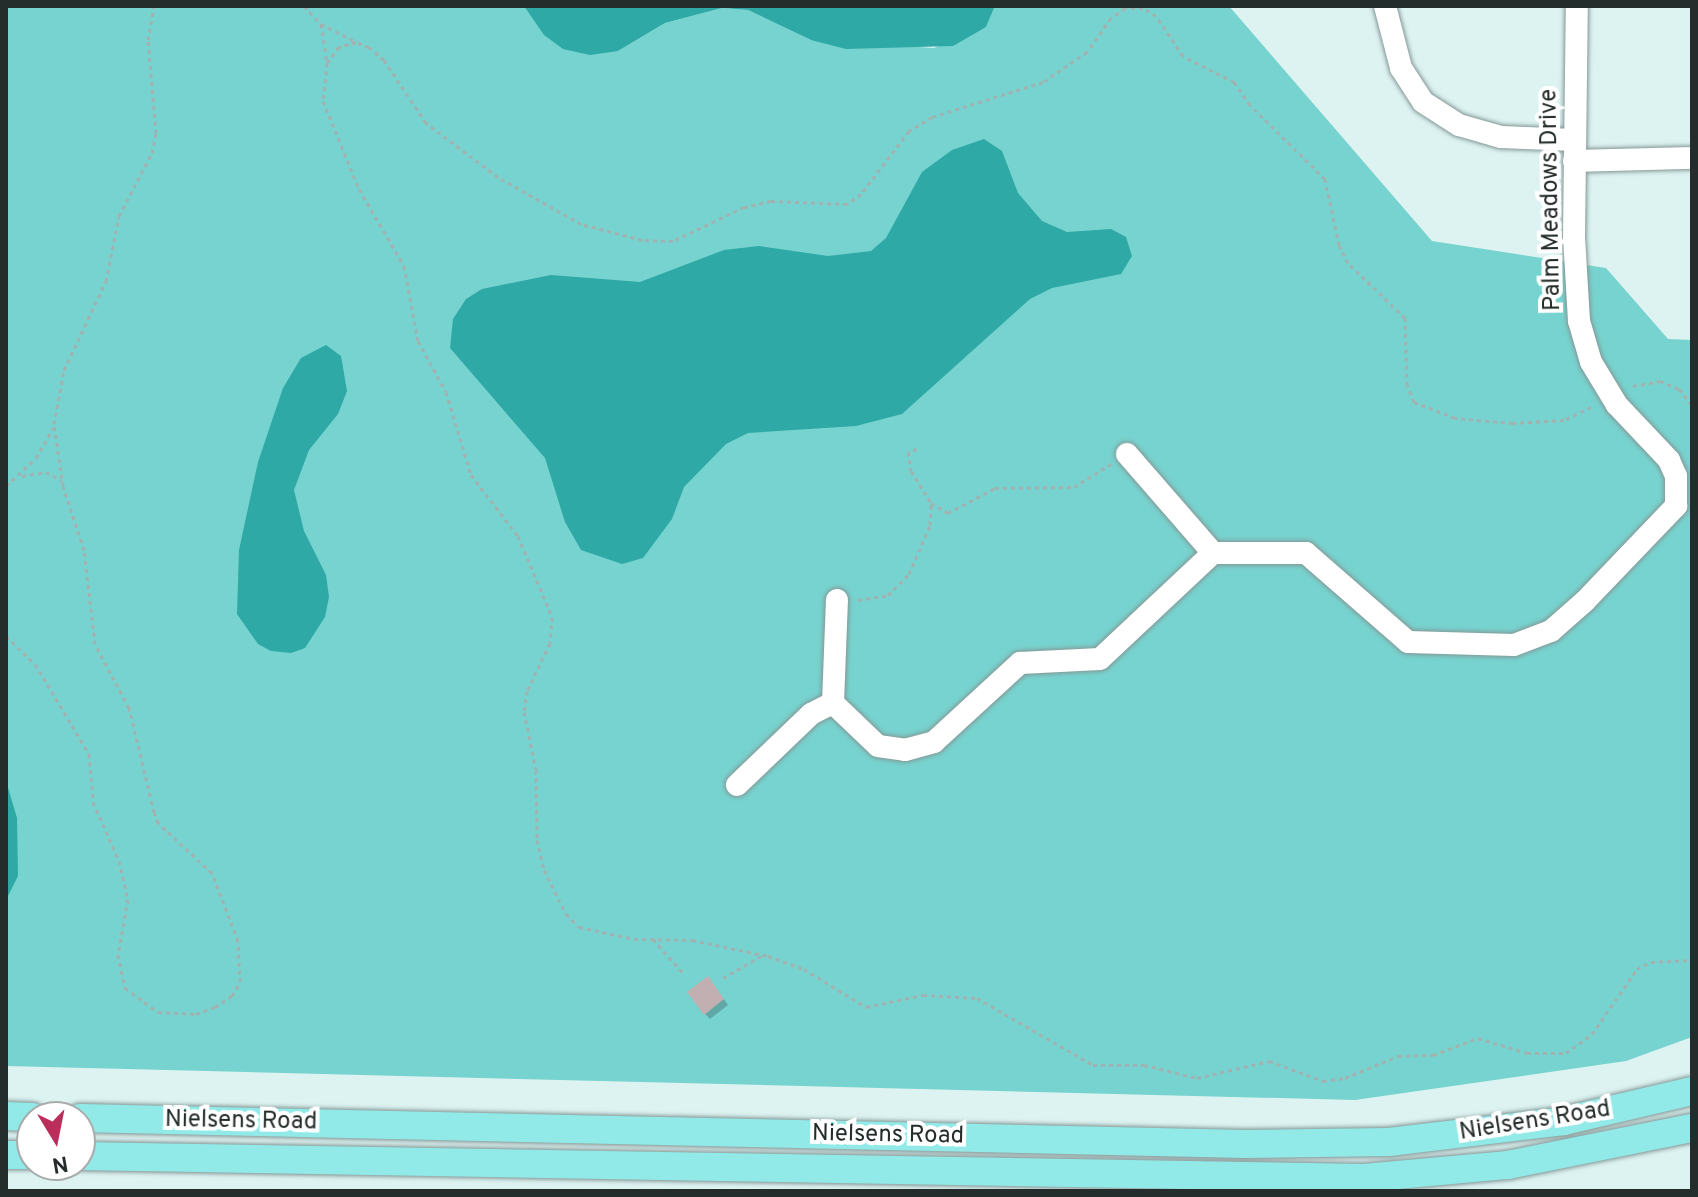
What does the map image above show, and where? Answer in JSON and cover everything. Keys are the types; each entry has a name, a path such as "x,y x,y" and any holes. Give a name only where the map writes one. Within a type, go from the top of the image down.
{"main road":[{"name":"Nielsens Road","path":"96,1118 1245,1144 1389,1142 1564,1121 1692,1091"},
{"name":"Nielsens Road","path":"96,1156 1364,1178 1508,1165 1692,1128"}],"street":[{"path":"1385,6 1401,68 1423,102 1459,125 1501,137 1574,150 1692,158"},
{"name":"Palm Meadows Drive","path":"1213,553 1306,553 1408,642 1514,645 1551,631 1660,528 1676,506 1676,476 1669,460 1617,405 1591,362 1575,283 1577,6"},
{"path":"837,600 833,703 878,746 905,750 934,742 1020,663 1100,659 1213,553 1127,454"},
{"path":"737,785 811,714 833,703"}],"path":[{"path":"6,486 36,458 54,424 64,370 106,281 119,216 152,153 156,133 148,40 154,6"},
{"path":"304,6 321,24 384,60 426,123 498,177 581,224 642,240 673,241 744,207 771,201 847,204 861,194 909,131 932,117 1043,82 1087,52 1111,18 1125,8 1143,8 1156,16 1183,56 1234,82 1250,105 1325,179 1339,245 1348,263 1405,318 1407,385 1414,402 1442,415 1513,423 1564,420 1591,407"},
{"path":"321,24 327,63 323,101 359,189 404,266 418,341 446,392 471,475 518,536 552,617 550,643 527,691 524,712 536,770 537,840 544,870 566,914 579,927 603,935 692,940 763,955 804,969 866,1007 923,995 977,998 1045,1042 1093,1065 1144,1065 1212,1078 1269,1061 1323,1081 1345,1078 1398,1056 1433,1055 1478,1038 1527,1053 1566,1053 1592,1034 1637,969 1651,962 1692,960"},
{"path":"327,63 339,47 356,42"},
{"path":"1633,386 1660,381 1679,389 1692,405"},
{"path":"6,636 35,664 89,754 93,802 119,861 128,899 118,955 125,988 158,1012 196,1014 215,1007 232,996 240,982 238,941 212,873 158,823 154,812 129,708 95,644 84,550 62,481 54,424"},
{"path":"837,600 874,599 901,584 930,525 931,503 908,460 908,452 917,449"},
{"path":"931,503 948,513 995,488 1074,487 1127,454"},
{"path":"18,478 46,472 62,481"},
{"path":"653,939 685,975"},
{"path":"723,978 763,955"}],"shaded area":[{"path":"6,6 525,6 618,51 665,23 722,8 748,10 811,40 934,48 986,27 995,6 1229,6 1432,241 1606,268 1668,339 1692,340 1692,1037 1626,1061 1355,1100 6,1066"},
{"path":"524,6 995,6 986,27 953,46 846,49 811,40 748,10 722,8 665,23 618,51 590,55 563,49 544,35"},
{"path":"984,139 1002,151 1018,193 1042,221 1067,232 1111,229 1126,237 1132,256 1121,274 1052,288 1030,299 902,414 856,426 748,433 726,444 684,487 672,519 643,558 622,564 581,550 565,522 545,458 450,348 453,319 466,299 482,289 551,275 640,282 724,250 759,246 828,256 871,251 886,238 922,172 952,150"},
{"path":"326,345 341,356 347,391 338,414 309,450 294,490 304,531 326,575 329,597 325,617 305,648 291,653 271,651 258,644 237,614 239,550 258,462 283,388 301,358"},
{"path":"6,781 17,818 18,876 6,900"}],"building":[{"path":"708,976 724,999 704,1015 687,992"}]}
